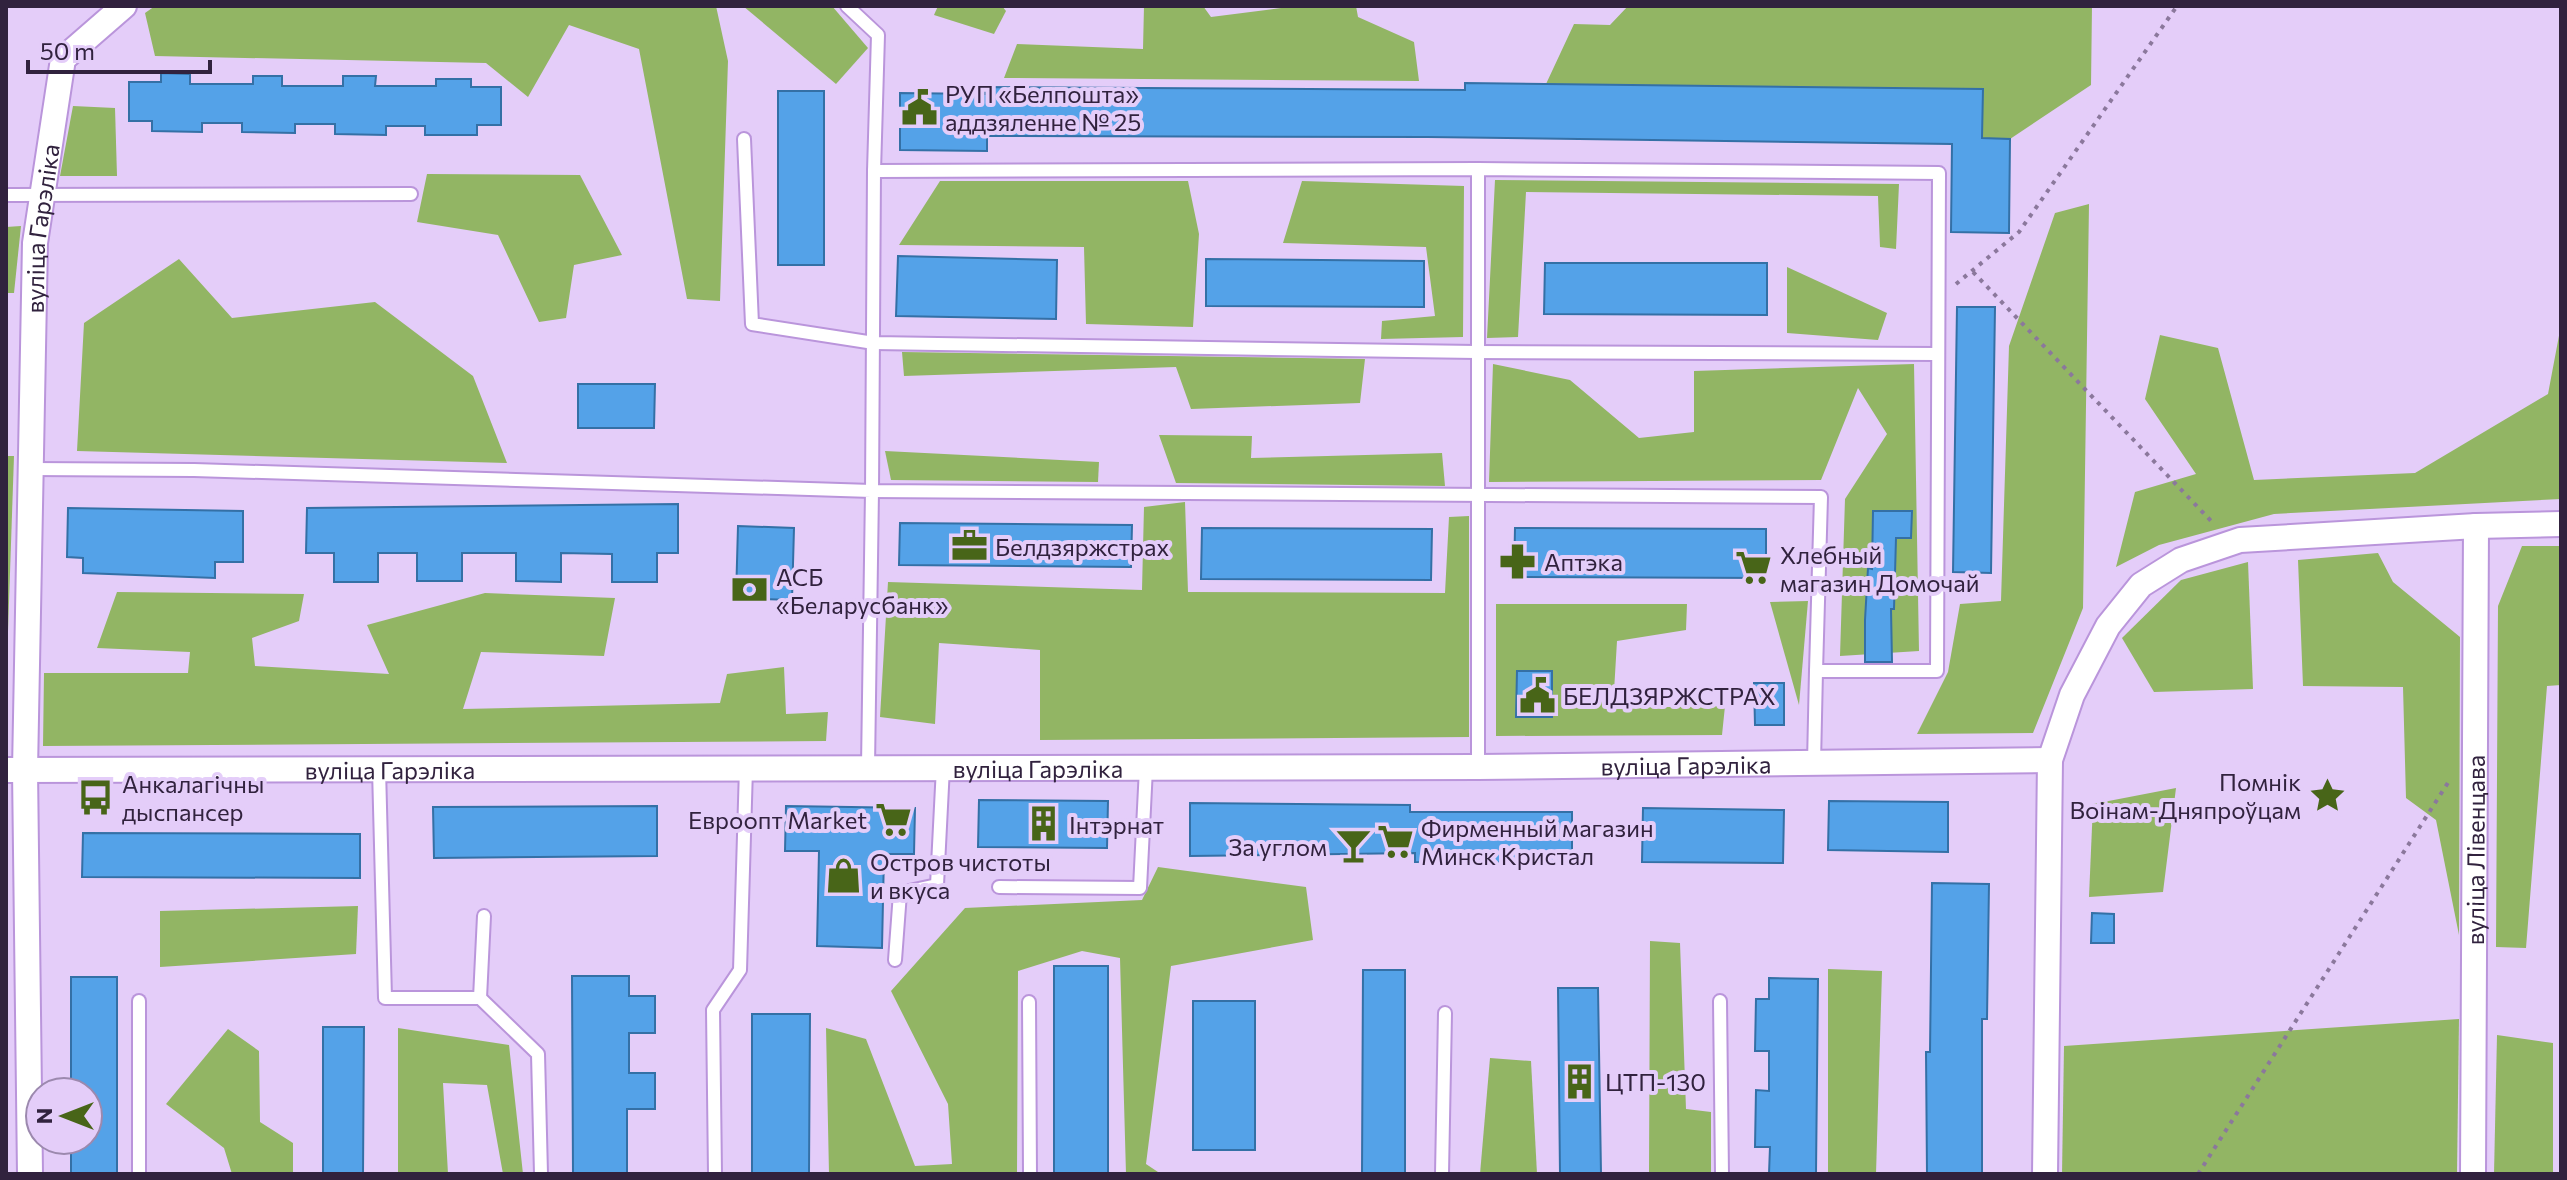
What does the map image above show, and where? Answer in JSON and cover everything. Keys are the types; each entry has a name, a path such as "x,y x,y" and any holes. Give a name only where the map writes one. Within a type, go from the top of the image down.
{"street":[{"name":"вуліца Гарэліка","path":"30,1174 16,770 31,469 35,243 63,59 124,6"},
{"path":"2045,1174 2050,760 2072,695 2108,626 2141,585 2181,560 2240,540 2561,524"},
{"name":"вуліца Лівенцава","path":"2473,1174 2476,526"},
{"name":"вуліца Гарэліка","path":"16,770 1478,767 2050,760"}],"lane":[{"path":"847,6 878,35 868,767"},
{"path":"744,139 752,324 874,343 1476,352 1938,354"},
{"path":"874,171 1478,169 1939,173 1937,671 1816,671"},
{"path":"1478,169 1478,767"},
{"path":"6,195 411,194"},
{"path":"31,469 225,471 872,491 1821,497 1814,763"},
{"path":"895,960 900,893 937,885 943,767"},
{"path":"715,1174 713,1010 740,970 746,768"},
{"path":"999,887 1140,888 1146,768"},
{"path":"379,769 385,998 480,998 538,1054 541,1174"},
{"path":"480,998 484,916"},
{"path":"139,1001 139,1174"},
{"path":"1720,1001 1722,1174"},
{"path":"1029,1002 1030,1174"},
{"path":"1442,1174 1445,1013"}],"path":[{"path":"1938,298 2019,232 2177,6"},
{"path":"1972,271 2221,530"},
{"path":"2198,1174 2475,740"}],"green space":[{"path":"155,6 716,6 728,61 720,301 687,299 639,49 569,25 528,97 486,63 155,56 145,13"},
{"path":"743,6 832,6 868,48 836,84"},
{"path":"938,6 1002,6 1006,11 994,34 934,15"},
{"path":"1144,6 1203,6 1211,17 1282,6 1356,6 1358,17 1414,42 1419,81 1004,78 1017,44 1143,49"},
{"path":"1628,6 2092,6 2091,85 2010,139 1982,138 1982,89 1546,84 1574,24 1610,25"},
{"path":"73,106 115,108 117,176 60,176"},
{"path":"427,174 580,175 622,255 574,265 566,318 539,322 498,235 417,222"},
{"path":"1495,180 1899,184 1896,249 1880,247 1878,196 1526,192 1518,337 1487,338"},
{"path":"940,181 1188,181 1199,234 1193,327 1086,324 1084,247 899,245"},
{"path":"1302,181 1464,186 1463,337 1381,339 1382,321 1435,316 1426,247 1283,243"},
{"path":"2089,204 2083,608 2033,733 1917,734 1948,672 1960,604 2001,601 2009,346 2055,213"},
{"path":"21,226 14,293 6,293 6,227"},
{"path":"179,259 232,318 375,302 473,376 507,463 77,451 84,323"},
{"path":"1787,267 1887,313 1878,340 1787,333"},
{"path":"2561,325 2561,499 2274,514 2159,545 2116,567 2135,492 2196,474 2145,399 2160,335 2218,348 2254,480 2415,473 2548,394"},
{"path":"902,352 1365,359 1360,403 1191,409 1176,367 904,376"},
{"path":"1493,364 1570,380 1639,438 1694,432 1694,371 1914,364 1919,651 1840,656 1845,499 1887,434 1858,388 1821,480 1489,482"},
{"path":"1159,435 1252,436 1251,458 1442,453 1445,486 1176,483"},
{"path":"885,451 1099,462 1098,482 891,480"},
{"path":"6,456 14,456 6,690"},
{"path":"1185,502 1188,592 1445,593 1449,517 1469,516 1469,737 1040,740 1040,650 939,643 935,724 880,717 888,582 1142,590 1144,507"},
{"path":"2522,546 2561,546 2561,685 2547,686 2526,948 2496,947 2498,606"},
{"path":"2378,553 2393,582 2460,637 2459,935 2436,820 2406,798 2403,687 2303,686 2298,560"},
{"path":"2248,562 2253,689 2154,692 2122,638 2181,580"},
{"path":"117,592 304,594 299,621 252,638 255,666 389,674 367,625 485,593 615,598 604,656 481,652 463,709 720,703 727,674 784,667 786,714 828,712 826,741 43,746 44,673 188,673 190,652 97,648"},
{"path":"1808,601 1799,705 1770,602"},
{"path":"1496,604 1687,604 1686,630 1617,641 1613,708 1725,706 1722,735 1496,736"},
{"path":"2176,788 2163,892 2089,897 2093,804"},
{"path":"1158,867 1306,887 1313,940 1171,966 1146,1164 1161,1174 1126,1174 1120,958 1082,951 1018,971 1017,1174 829,1174 826,1028 866,1039 915,1166 952,1164 948,1104 891,991 965,908 1142,900"},
{"path":"358,906 356,954 160,967 160,911"},
{"path":"1650,941 1680,943 1686,1109 1711,1112 1711,1174 1649,1174"},
{"path":"1828,969 1882,971 1876,1174 1828,1174"},
{"path":"2459,1019 2457,1174 2062,1174 2064,1046"},
{"path":"398,1028 509,1045 523,1174 503,1174 487,1085 443,1083 448,1174 398,1174"},
{"path":"228,1029 259,1051 260,1122 293,1143 293,1174 232,1174 224,1148 166,1104"},
{"path":"2497,1035 2553,1043 2553,1174 2494,1174"},
{"path":"1490,1058 1531,1061 1537,1174 1480,1174"}],"building":[{"path":"161,73 190,74 190,84 253,84 253,76 282,76 282,86 343,86 343,76 376,76 375,86 436,86 436,79 471,79 471,87 501,87 501,125 477,125 477,135 425,135 425,126 386,126 386,135 335,134 335,124 295,124 295,133 242,132 242,123 202,123 202,132 152,131 152,121 129,121 129,82 161,82"},
{"path":"1465,83 1983,89 1982,138 2010,139 2009,233 1951,232 1952,144 1428,137 987,136 987,151 900,150 900,93 985,94 985,87 1465,90"},
{"path":"778,91 824,91 824,265 778,265"},
{"path":"898,256 1057,260 1056,319 896,316"},
{"path":"1206,259 1424,261 1424,307 1206,306"},
{"path":"1545,263 1767,263 1767,315 1544,314"},
{"path":"1957,307 1995,307 1991,573 1953,572"},
{"path":"578,384 655,384 654,428 578,428"},
{"path":"678,504 678,553 657,553 657,582 612,582 612,554 561,553 561,582 516,581 516,553 462,553 462,581 417,581 417,553 378,553 378,582 334,582 334,553 306,553 307,508"},
{"path":"68,508 243,511 243,562 215,562 215,578 83,573 83,558 67,557"},
{"path":"1873,511 1912,511 1911,538 1896,538 1894,609 1891,609 1892,662 1865,662"},
{"path":"900,523 1132,525 1131,567 899,565"},
{"path":"738,526 794,528 792,600 736,598"},
{"path":"1202,528 1432,529 1431,580 1201,579"},
{"path":"1515,528 1766,529 1766,578 1514,577"},
{"path":"1517,671 1552,671 1552,717 1516,717"},
{"path":"1754,683 1784,683 1784,725 1755,725"},
{"name":"Інтэрнат","path":"979,800 1108,801 1107,848 978,847"},
{"path":"1829,801 1948,802 1948,852 1828,850"},
{"path":"1190,803 1410,805 1410,812 1572,812 1572,863 1415,862 1415,853 1190,856"},
{"path":"657,806 657,856 434,858 433,807"},
{"path":"786,806 915,808 914,854 884,854 882,948 817,946 819,851 785,851"},
{"path":"1643,808 1784,810 1783,863 1642,862"},
{"path":"83,833 360,834 360,878 82,877"},
{"path":"1932,883 1989,884 1987,1019 1982,1019 1982,1174 1927,1174 1926,1052 1930,1052"},
{"path":"2092,913 2114,914 2114,943 2091,943"},
{"path":"1054,966 1108,966 1108,1174 1054,1174"},
{"path":"1363,970 1405,970 1405,1174 1362,1174"},
{"path":"572,976 629,976 629,996 655,996 655,1033 629,1033 629,1073 655,1073 655,1109 627,1109 627,1174 573,1174"},
{"path":"71,977 117,977 117,1174 71,1174 71,1156 104,1156 104,1076 71,1076"},
{"path":"1769,978 1818,979 1816,1174 1769,1174 1770,1147 1755,1147 1756,1090 1769,1091 1769,1051 1755,1051 1756,999 1769,999"},
{"name":"ЦТП-130","path":"1558,988 1598,988 1601,1174 1560,1174"},
{"path":"1193,1001 1255,1001 1255,1150 1193,1150"},
{"path":"752,1014 810,1014 809,1174 752,1174"},
{"path":"323,1027 364,1027 363,1174 323,1174"}],"place":[{"name":"РУП «Белпошта» аддзяленне № 25","path":"919,107"},
{"name":"Белдзяржстрах","path":"969,546"},
{"name":"Аптэка","path":"1518,561"},
{"name":"Хлебный магазин Домочай","path":"1754,568"},
{"name":"АСБ «Беларусбанк»","path":"750,590"},
{"name":"БЕЛДЗЯРЖСТРАХ","path":"1537,695"},
{"name":"Помнік Воінам-Дняпроўцам","path":"2327,795"},
{"name":"Анкалагічны дыспансер","path":"96,797"},
{"name":"Евроопт Market","path":"893,819"},
{"name":"Інтэрнат","path":"1043,824"},
{"name":"Фирменный магазин Минск Кристал","path":"1395,841"},
{"name":"За углом","path":"1353,846"},
{"name":"Остров чистоты и вкуса","path":"844,875"},
{"name":"ЦТП-130","path":"1579,1081"}]}
